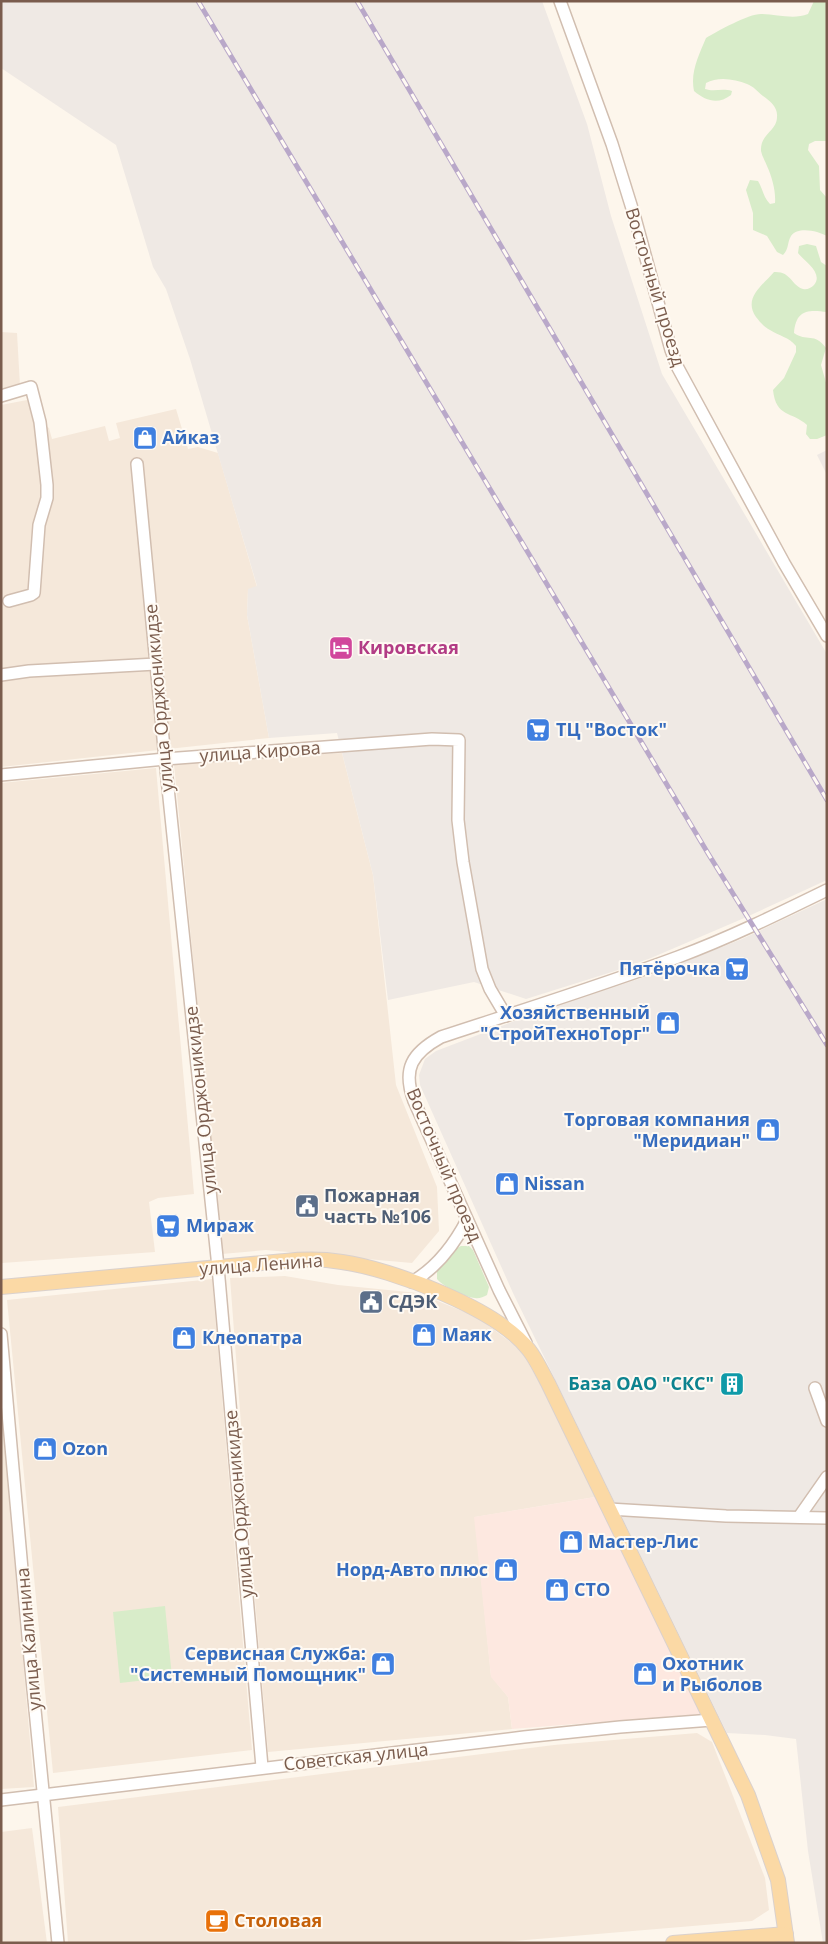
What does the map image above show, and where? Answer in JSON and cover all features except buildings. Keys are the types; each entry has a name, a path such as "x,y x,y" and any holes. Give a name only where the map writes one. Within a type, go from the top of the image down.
{"main road":[{"name":"улица Ленина","path":"1,1287 303,1259 325,1260 358,1265 412,1282 468,1305 509,1330 529,1349 548,1383 748,1795 774,1864 781,1895 786,1938"},
{"path":"673,1943 786,1938"}],"street":[{"name":"Восточный проезд","path":"560,1 612,144 635,218 671,350 678,368 784,563 827,636"},
{"path":"1,396 31,387 40,422 47,485 47,498 39,525 34,593 9,601"},
{"name":"улица Орджоникидзе","path":"137,464 165,759 218,1267 262,1768"},
{"path":"1,675 29,671 156,664"},
{"name":"улица Кирова","path":"1,774 165,759 432,739 459,740 458,820 463,862 482,969 490,989 506,1016"},
{"name":"Восточный проезд","path":"529,1349 466,1220 414,1101 409,1086 409,1071 412,1062 427,1045 441,1037 594,987 679,956 754,926 827,890"},
{"path":"412,1282 435,1266 453,1243 466,1220"},
{"name":"улица Калинина","path":"1,1334 58,1943"},
{"path":"815,1388 827,1421"},
{"path":"799,1517 827,1477"},
{"path":"608,1509 726,1516 827,1518"},
{"name":"Советская улица","path":"1,1800 569,1732 712,1720"}],"shaded area":[{"path":"1,1 542,1 587,124 611,216 662,374 827,654 827,880 651,958 526,999 474,982 388,1000 373,875 337,733 269,738 247,615 248,589 257,586 190,359 166,289 153,267 116,145 1,68"},
{"path":"1,332 17,333 20,386 1,389"},
{"path":"27,400 40,422 49,428 52,439 105,426 109,441 120,438 116,423 176,409 188,449 198,447 218,453 257,587 248,590 247,615 269,738 1,767 1,405"},
{"path":"827,450 827,475 817,455"},
{"path":"342,753 373,875 396,1085 437,1187 439,1231 412,1263 266,1250 222,1254 174,764"},
{"path":"156,768 194,1194 158,1198 149,1202 155,1252 2,1263 1,783"},
{"path":"827,899 827,1943 823,1943 808,1851 796,1739 727,1733 513,1293 420,1085 419,1075 425,1059 436,1051 517,1020 656,973 742,939"},
{"path":"285,1276 338,1285 418,1293 477,1317 521,1350 554,1409 595,1497 475,1517 491,1676 508,1697 512,1729 268,1752 230,1278"},
{"path":"212,1279 252,1750 53,1773 7,1300"},
{"path":"1,1407 34,1787 1,1789"},
{"path":"595,1497 703,1714 512,1729 508,1697 491,1677 474,1517"},
{"path":"697,1733 712,1742 765,1878 769,1910 752,1921 490,1943 68,1943 58,1807 554,1745"},
{"path":"32,1828 47,1943 1,1943 1,1832"}],"green space":[{"path":"814,1 827,1 827,141 815,141 809,144 808,150 819,166 820,190 827,198 827,236 814,231 798,231 791,236 783,255 777,252 767,236 753,230 753,213 746,190 750,180 758,181 764,196 770,204 775,203 772,179 761,151 761,145 776,122 777,113 775,107 751,86 732,80 721,79 706,83 705,89 732,91 731,95 721,100 708,99 694,91 693,77 706,38 733,23 755,15 767,14 791,17 808,14"},
{"path":"807,244 816,246 821,262 827,266 827,312 813,311 803,313 797,320 794,333 798,336 818,340 826,348 821,365 827,386 827,435 817,439 810,439 806,434 807,425 781,410 775,399 773,390 784,378 796,352 796,346 762,324 756,317 752,304 753,298 760,287 774,272 784,274 803,289 814,285 817,276 815,272 798,253 799,246"},
{"path":"461,1246 469,1246 473,1250 489,1287 487,1295 478,1298 466,1296 449,1288 437,1279 437,1271 455,1249"},
{"path":"165,1606 172,1677 120,1683 113,1612"}],"railway":[{"path":"198,1 709,855 827,1045"},
{"path":"357,1 827,800"}],"place":[{"name":"Айказ","path":"145,438"},
{"name":"Кировская","path":"341,648"},
{"name":"ТЦ \"Восток\"","path":"538,730"},
{"name":"Пятёрочка","path":"737,969"},
{"name":"Хозяйственный \"СтройТехноТорг\"","path":"668,1023"},
{"name":"Торговая компания \"Меридиан\"","path":"768,1130"},
{"name":"Nissan","path":"507,1184"},
{"name":"Пожарная часть №106","path":"307,1206"},
{"name":"Мираж","path":"168,1226"},
{"name":"СДЭК","path":"371,1302"},
{"name":"Маяк","path":"424,1335"},
{"name":"Клеопатра","path":"184,1338"},
{"name":"База ОАО \"СКС\"","path":"732,1384"},
{"name":"Ozon","path":"45,1449"},
{"name":"Мастер-Лис","path":"571,1542"},
{"name":"Норд-Авто плюс","path":"506,1570"},
{"name":"СТО","path":"557,1590"},
{"name":"Сервисная Служба: \"Системный Помощник\"","path":"383,1664"},
{"name":"Охотник и Рыболов","path":"645,1674"},
{"name":"Столовая","path":"217,1921"}]}
